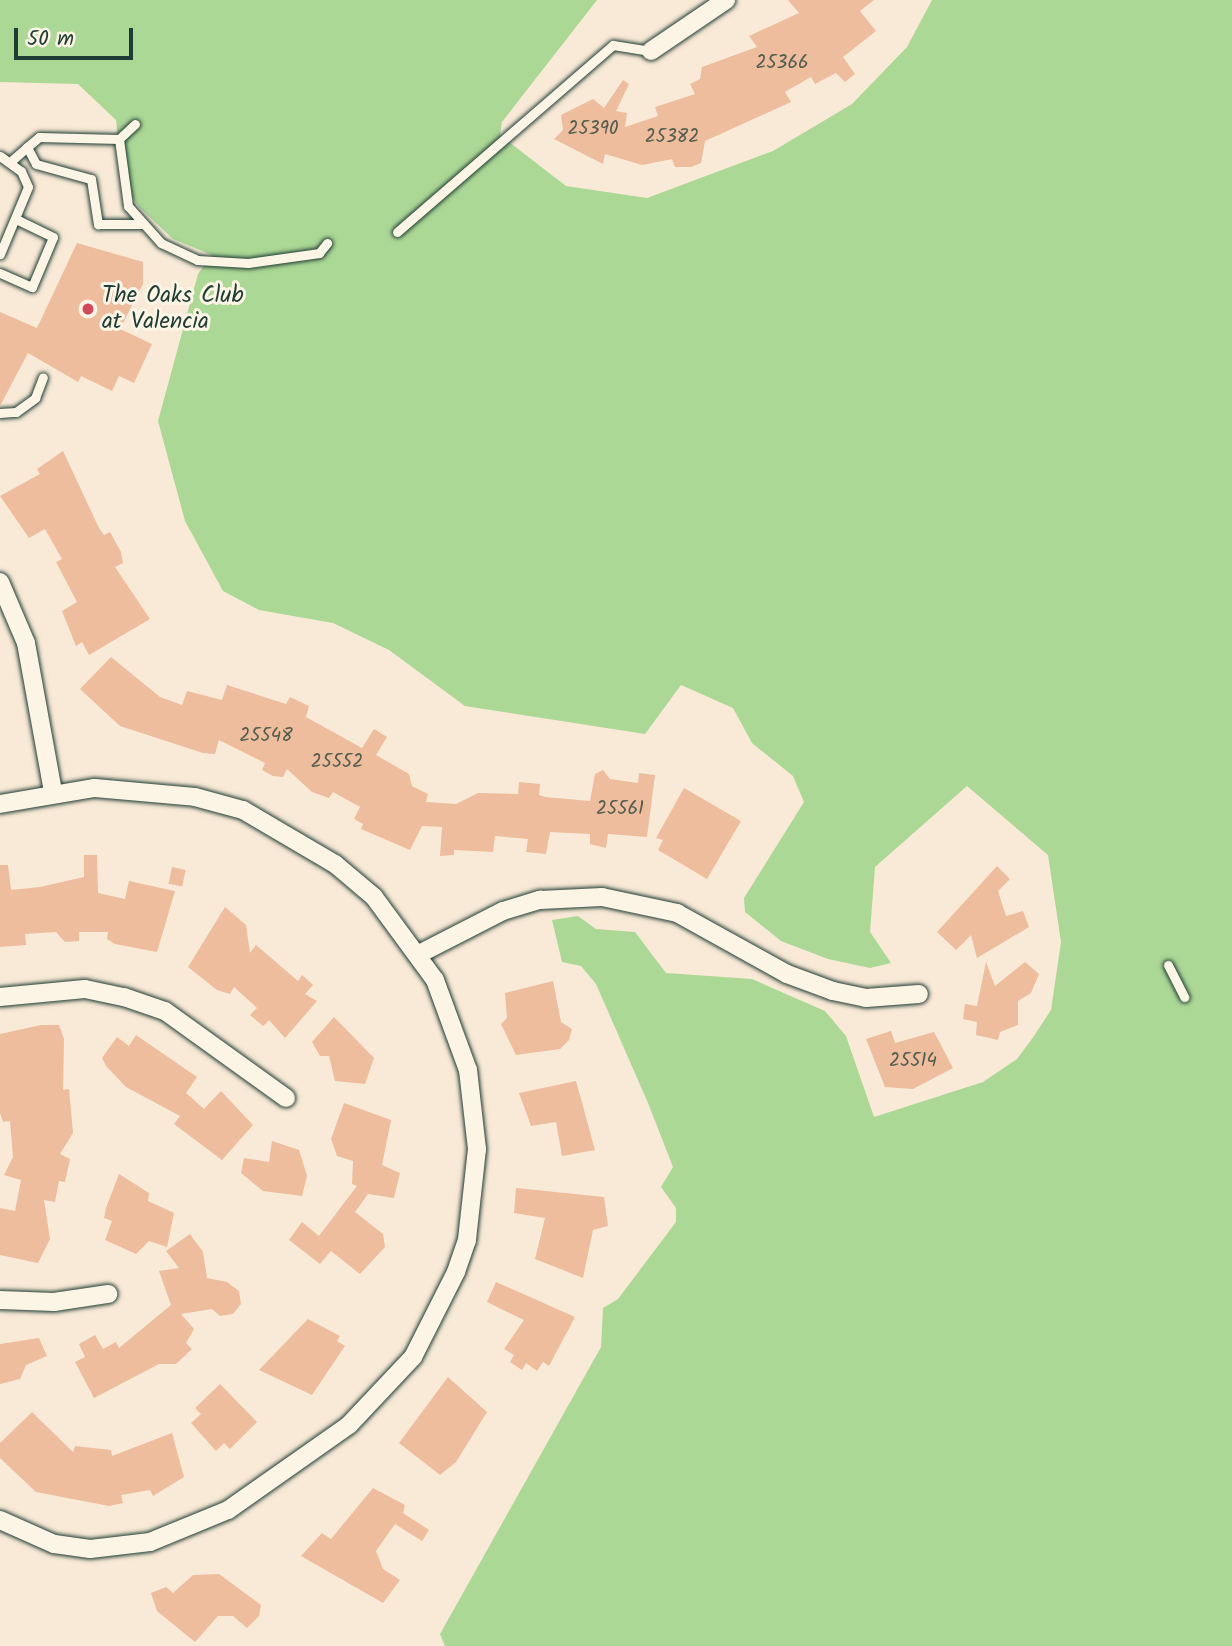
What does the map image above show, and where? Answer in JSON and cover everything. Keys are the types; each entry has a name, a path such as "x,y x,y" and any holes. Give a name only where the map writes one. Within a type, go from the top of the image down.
{"street":[{"path":"651,51 726,0"},
{"path":"0,582 26,643 53,791"},
{"path":"0,804 53,791 141,789 243,810 335,864 374,897 421,953 452,1016 468,1069 477,1149 467,1240 413,1357 316,1450 228,1510 150,1542 90,1549 54,1544 0,1520"},
{"path":"421,953 477,920 540,900 612,897 689,918 788,974 833,991 866,998 919,994"},
{"path":"0,997 85,989 134,1000 194,1030 286,1098"},
{"path":"0,1300 54,1302 108,1294"}],"lane":[{"path":"397,232 613,45 651,51"},
{"path":"10,162 39,136 119,139 135,124"},
{"path":"119,139 128,206 161,243 197,260 248,263 319,253 327,243"},
{"path":"27,146 36,164 91,179 98,224 143,223"},
{"path":"0,156 10,162 28,187 0,254"},
{"path":"0,273 32,287 53,237 16,219"},
{"path":"0,413 16,412 35,398 43,377"},
{"path":"1168,965 1184,997"}],"green space":[{"path":"0,0 597,0 502,122 500,135 566,186 647,198 773,151 852,104 907,47 932,0 1232,0 1232,1646 445,1646 440,1634 601,1347 603,1308 618,1299 676,1222 676,1208 661,1187 673,1167 648,1103 596,984 581,966 562,962 552,920 578,916 596,929 635,932 666,973 752,979 825,1011 846,1036 874,1117 983,1082 1017,1059 1034,1036 1051,1010 1061,942 1048,855 967,786 875,867 870,932 891,963 870,968 828,959 781,941 745,912 744,898 804,802 793,776 752,743 733,708 681,685 645,734 465,706 389,650 333,623 259,610 223,591 185,521 158,421 198,274 212,255 173,239 139,207 123,183 116,120 78,84 0,82"}],"building":[{"path":"788,0 874,0 860,11 876,31 843,57 855,74 845,82 836,73 815,84 811,77 785,92 791,102 705,141 701,163 691,167 675,167 672,159 642,165 605,154 603,164 554,139 563,130 561,115 593,99 604,108 623,80 629,84 616,111 627,113 625,127 658,116 655,107 695,94 690,84 700,79 702,67 757,47 749,36 799,13"},
{"name":"The Oaks Club at Valencia","path":"77,243 143,262 143,284 120,329 152,344 134,383 119,376 112,391 81,376 78,382 28,353 0,406 0,312 37,328"},
{"path":"63,451 99,528 104,535 110,532 121,552 123,563 115,567 150,619 89,655 82,642 76,646 62,611 77,602 56,562 62,559 45,529 29,538 0,496 40,474 37,469"},
{"path":"111,657 160,697 182,705 187,691 222,700 227,685 286,704 290,697 309,706 306,717 362,748 374,729 387,737 376,755 409,774 412,786 428,794 426,802 456,804 478,793 518,794 519,782 540,784 539,795 545,797 590,801 595,774 603,770 610,779 638,783 639,773 655,775 647,837 608,834 606,848 590,844 590,834 550,832 546,854 526,852 528,839 495,836 493,852 454,850 454,855 440,856 442,827 422,826 410,850 361,829 363,824 354,819 360,807 333,792 329,798 312,792 287,769 283,777 273,776 262,770 265,763 219,740 215,754 203,753 120,726 80,689"},
{"path":"684,788 741,821 707,879 658,850 663,840 656,838"},
{"path":"84,855 97,855 98,893 125,899 129,881 175,891 157,952 115,944 107,939 108,932 79,932 79,941 65,942 56,932 25,934 26,945 0,947 0,865 8,865 11,890 40,887 84,877"},
{"path":"997,866 1010,879 998,891 1006,916 1023,911 1029,927 977,958 971,935 956,950 937,932"},
{"path":"172,867 186,870 182,887 168,884"},
{"path":"225,907 246,925 250,953 256,945 298,981 302,975 313,985 305,994 317,1001 285,1038 269,1020 263,1026 250,1015 257,1008 234,987 230,994 217,990 188,967"},
{"path":"986,962 995,986 1025,962 1039,974 1031,993 1018,1001 1018,1025 1000,1032 998,1040 976,1035 977,1022 963,1019 965,1004 977,1006"},
{"path":"553,981 561,1022 572,1029 569,1040 560,1049 516,1055 501,1024 507,1018 505,993"},
{"path":"334,1017 374,1058 365,1084 335,1081 329,1056 320,1056 312,1042"},
{"path":"41,1025 59,1025 64,1039 63,1090 69,1089 73,1133 60,1154 70,1159 65,1182 59,1181 55,1202 44,1200 50,1239 38,1263 0,1255 0,1208 15,1211 21,1180 4,1175 13,1157 10,1121 3,1122 0,1113 0,1034"},
{"path":"891,1031 895,1043 934,1032 953,1068 913,1089 885,1087 866,1039"},
{"path":"136,1035 197,1077 186,1093 204,1109 221,1091 253,1125 222,1160 174,1124 180,1116 126,1087 106,1066 102,1058 117,1037 129,1046"},
{"path":"576,1081 595,1150 562,1156 556,1122 531,1126 519,1093"},
{"path":"344,1103 391,1120 382,1165 400,1173 394,1198 368,1194 355,1212 383,1234 385,1247 360,1274 331,1251 320,1264 289,1240 302,1222 319,1236 357,1186 352,1184 353,1161 337,1156 331,1139"},
{"path":"272,1141 299,1150 307,1176 302,1196 263,1191 241,1173 244,1158 269,1162"},
{"path":"119,1174 149,1193 148,1201 174,1213 167,1247 149,1241 136,1254 105,1240 112,1221 104,1218 106,1208"},
{"path":"516,1188 604,1197 608,1226 593,1230 583,1278 535,1259 545,1218 514,1213"},
{"path":"190,1234 203,1252 207,1278 227,1282 239,1291 241,1304 233,1314 220,1316 212,1309 181,1314 194,1329 186,1343 192,1349 176,1364 159,1364 94,1398 75,1362 85,1357 79,1344 95,1335 103,1349 116,1342 119,1348 171,1305 159,1271 179,1268 166,1251"},
{"path":"496,1282 575,1317 549,1366 543,1362 537,1371 526,1363 522,1370 510,1362 514,1355 504,1349 524,1320 487,1302"},
{"path":"308,1319 340,1336 337,1341 345,1346 312,1395 259,1370"},
{"path":"39,1338 47,1356 26,1365 20,1379 0,1384 0,1344"},
{"path":"448,1377 487,1412 456,1462 440,1475 399,1443"},
{"path":"220,1384 257,1422 230,1449 224,1443 216,1451 191,1423 201,1414 195,1408"},
{"path":"32,1412 73,1452 75,1446 111,1450 112,1456 172,1433 184,1477 153,1496 150,1490 121,1495 123,1503 109,1506 36,1492 0,1458 0,1443"},
{"path":"373,1488 405,1505 403,1513 429,1530 422,1541 395,1524 376,1551 383,1569 400,1580 383,1603 301,1556 322,1533 331,1539"},
{"path":"219,1574 261,1605 259,1616 247,1628 233,1616 218,1616 195,1642 157,1611 151,1593 166,1587 173,1593 193,1575"}],"place":[{"name":"The Oaks Club at Valencia","path":"88,309"}]}
